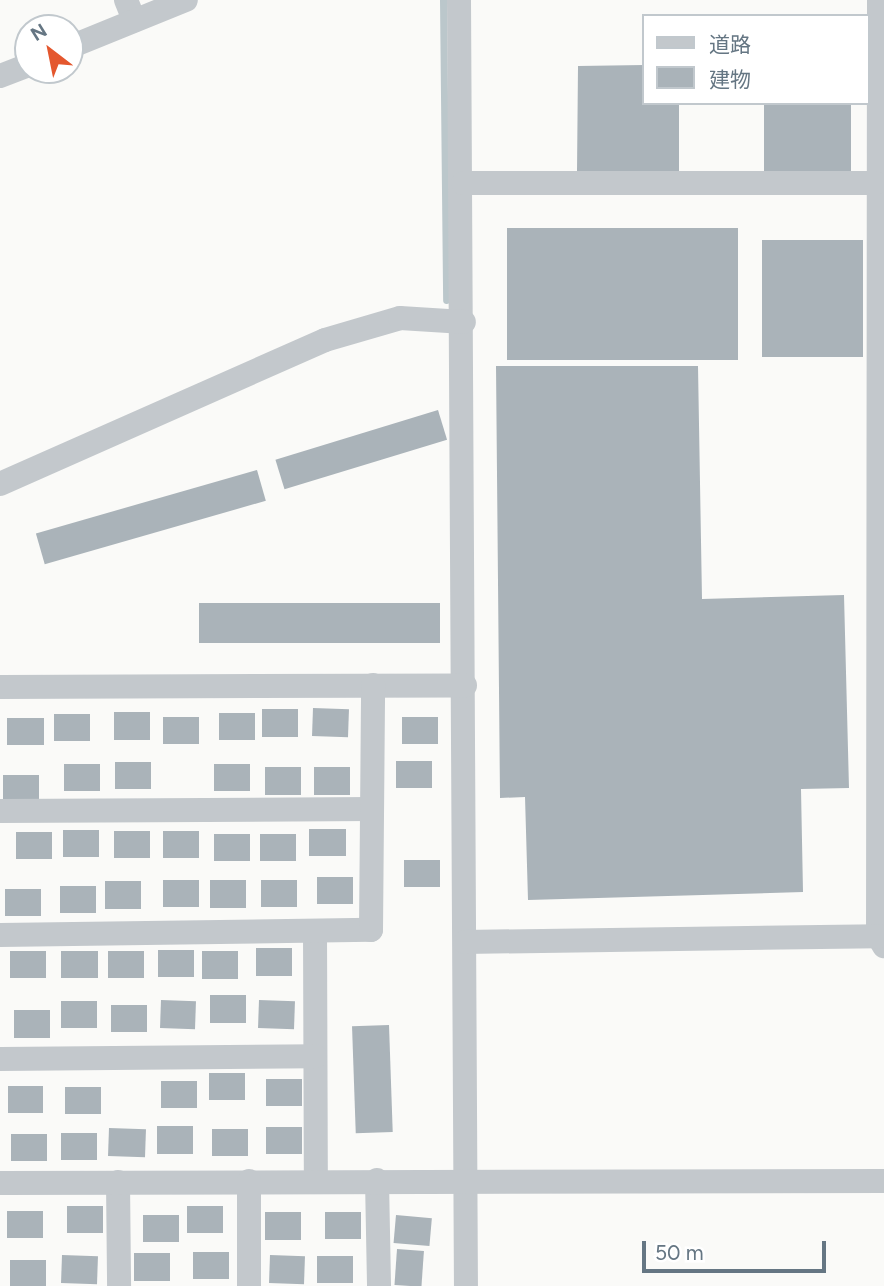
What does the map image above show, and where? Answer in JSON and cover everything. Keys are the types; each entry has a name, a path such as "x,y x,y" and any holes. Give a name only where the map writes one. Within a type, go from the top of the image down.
{"street":[{"path":"84,38 130,10 186,0"},
{"path":"459,0 463,183 466,685 466,1286"},
{"path":"465,942 881,941 880,314 876,183 878,0"},
{"path":"463,183 876,183"},
{"path":"0,484 325,340 400,318 464,322"},
{"path":"0,935 371,930 373,685"},
{"path":"0,687 466,685"},
{"path":"0,811 371,809"},
{"path":"315,932 316,1181"},
{"path":"0,1059 315,1056"},
{"path":"377,1180 379,1286"},
{"path":"0,1183 377,1180 884,1181"},
{"path":"248,1286 249,1181"},
{"path":"118,1182 119,1286"}],"building":[{"path":"642,65 642,105 679,105 679,171 577,171 578,66"},
{"path":"764,105 851,105 851,172 764,172"},
{"path":"507,228 738,228 738,360 507,360"},
{"path":"762,240 863,240 863,357 762,357"},
{"path":"496,366 698,366 702,599 844,595 849,788 801,789 803,892 528,900 525,797 500,798"},
{"path":"438,410 447,440 284,489 275,460"},
{"path":"257,470 266,501 45,564 36,533"},
{"path":"199,603 440,603 440,643 199,643"},
{"path":"313,708 349,709 348,737 312,736"},
{"path":"262,709 298,709 298,737 262,737"},
{"path":"114,712 150,712 150,740 114,740"},
{"path":"219,713 255,713 255,740 219,740"},
{"path":"54,714 90,714 90,741 54,741"},
{"path":"163,717 199,717 199,744 163,744"},
{"path":"402,717 438,717 438,744 402,744"},
{"path":"7,718 44,718 44,745 7,745"},
{"path":"396,761 432,761 432,788 396,788"},
{"path":"115,762 151,762 151,789 115,789"},
{"path":"64,764 100,764 100,791 64,791"},
{"path":"214,764 250,764 250,791 214,791"},
{"path":"265,767 301,767 301,795 265,795"},
{"path":"314,767 350,767 350,795 314,795"},
{"path":"3,775 39,775 39,802 3,802"},
{"path":"309,829 346,829 346,856 309,856"},
{"path":"63,830 99,830 99,857 63,857"},
{"path":"114,831 150,831 150,858 114,858"},
{"path":"163,831 199,831 199,858 163,858"},
{"path":"16,832 52,832 52,859 16,859"},
{"path":"214,834 250,834 250,861 214,861"},
{"path":"260,834 296,834 296,861 260,861"},
{"path":"404,860 440,860 440,887 404,887"},
{"path":"317,877 353,877 353,904 317,904"},
{"path":"163,880 199,880 199,907 163,907"},
{"path":"210,880 246,880 246,908 210,908"},
{"path":"261,880 297,880 297,907 261,907"},
{"path":"105,881 141,881 141,909 105,909"},
{"path":"60,886 96,886 96,913 60,913"},
{"path":"5,889 41,889 41,916 5,916"},
{"path":"256,948 292,948 292,976 256,976"},
{"path":"158,950 194,950 194,977 158,977"},
{"path":"10,951 46,951 46,978 10,978"},
{"path":"61,951 98,951 98,978 61,978"},
{"path":"108,951 144,951 144,978 108,978"},
{"path":"202,951 238,951 238,979 202,979"},
{"path":"210,995 246,995 246,1023 210,1023"},
{"path":"161,1000 196,1001 195,1029 160,1028"},
{"path":"259,1000 295,1001 294,1029 258,1028"},
{"path":"61,1001 97,1001 97,1028 61,1028"},
{"path":"111,1005 147,1005 147,1032 111,1032"},
{"path":"14,1010 50,1010 50,1038 14,1038"},
{"path":"389,1025 393,1132 356,1133 352,1026"},
{"path":"209,1073 245,1073 245,1100 209,1100"},
{"path":"266,1079 302,1079 302,1106 266,1106"},
{"path":"161,1081 197,1081 197,1108 161,1108"},
{"path":"8,1086 43,1086 43,1113 8,1113"},
{"path":"65,1087 101,1087 101,1114 65,1114"},
{"path":"157,1126 193,1126 193,1154 157,1154"},
{"path":"266,1127 302,1127 302,1154 266,1154"},
{"path":"109,1128 146,1129 145,1157 108,1156"},
{"path":"212,1129 248,1129 248,1156 212,1156"},
{"path":"61,1133 97,1133 97,1160 61,1160"},
{"path":"11,1134 47,1134 47,1161 11,1161"},
{"path":"67,1206 103,1206 103,1233 67,1233"},
{"path":"187,1206 223,1206 223,1233 187,1233"},
{"path":"7,1211 43,1211 43,1238 7,1238"},
{"path":"265,1212 301,1212 301,1240 265,1240"},
{"path":"325,1212 361,1212 361,1239 325,1239"},
{"path":"143,1215 179,1215 179,1242 143,1242"},
{"path":"396,1215 432,1218 429,1246 394,1243"},
{"path":"397,1249 424,1251 421,1286 394,1285"},
{"path":"193,1252 229,1252 229,1279 193,1279"},
{"path":"134,1253 170,1253 170,1281 134,1281"},
{"path":"62,1255 98,1256 97,1284 61,1283"},
{"path":"270,1255 305,1256 304,1284 269,1283"},
{"path":"317,1256 353,1256 353,1283 317,1283"},
{"path":"10,1260 46,1260 46,1286 10,1286"}],"waterway":[{"path":"443,0 446,300"}]}
